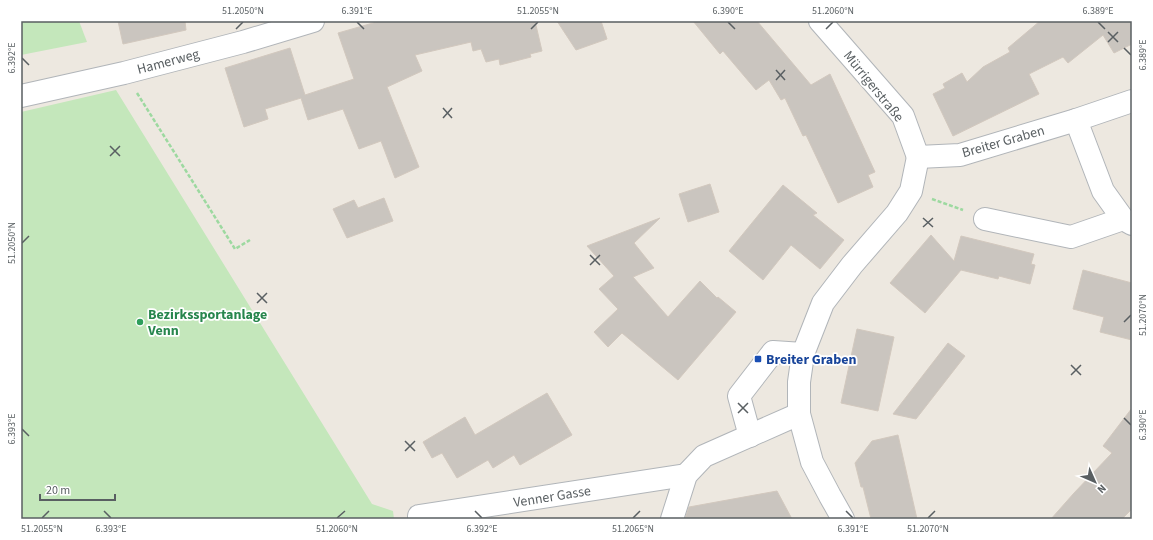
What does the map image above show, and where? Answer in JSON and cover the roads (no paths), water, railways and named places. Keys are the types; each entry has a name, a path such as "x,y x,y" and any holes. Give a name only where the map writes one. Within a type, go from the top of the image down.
{"street":[{"name":"Hamerweg","path":"21,96 124,73 245,31 313,21"},
{"name":"Mürrigerstraße","path":"820,21 903,116 918,157"},
{"name":"Breiter Graben","path":"918,157 960,155 1076,120 1132,101"},
{"path":"985,219 1071,237 1128,222 1103,191 1076,120"},
{"path":"844,519 812,462 799,414 799,382 803,354 823,303 852,264 897,213 911,192 918,157"},
{"path":"750,436 739,396 773,352 803,354"},
{"path":"672,519 686,475 704,456 799,414"},
{"name":"Venner Gasse","path":"420,519 419,516 686,475"}],"place":[{"name":"Bezirkssportanlage Venn","path":"140,322"},
{"name":"Breiter Graben","path":"758,359"}]}
